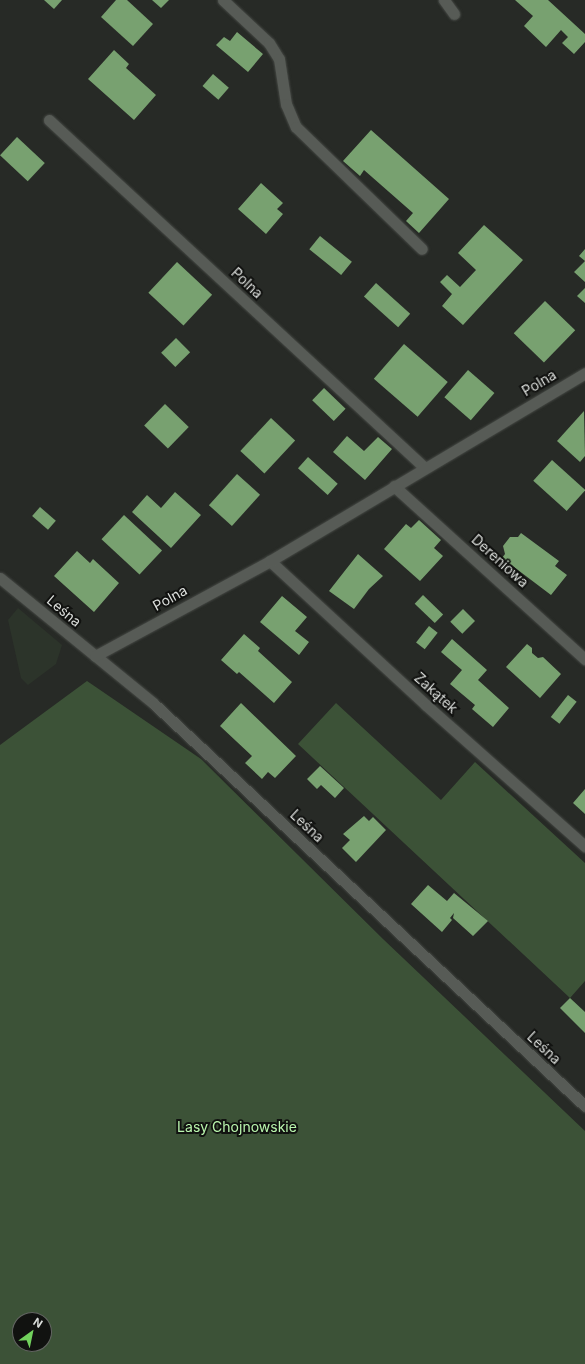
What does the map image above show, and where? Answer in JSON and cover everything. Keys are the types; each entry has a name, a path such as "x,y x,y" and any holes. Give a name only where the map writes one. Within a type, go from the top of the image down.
{"street":[{"path":"223,0 269,43 279,59 286,104 296,127 422,249"},
{"path":"444,0 454,14"},
{"name":"Polna","path":"49,120 425,468"},
{"name":"Polna","path":"95,656 270,561 585,373"},
{"name":"Dereniowa","path":"394,486 585,659"},
{"name":"Zakątek","path":"270,561 426,705 585,846"},
{"name":"Leśna","path":"0,578 153,703 585,1106"}],"shaded area":[{"path":"18,608 62,645 56,664 28,685 21,678 8,620"}],"green space":[{"name":"Lasy Chojnowskie","path":"87,681 201,759 383,939 585,1131 585,1364 0,1364 0,745"},
{"path":"336,703 441,800 475,762 585,863 585,981 570,998 298,744"}],"building":[{"path":"44,0 62,0 54,9"},
{"path":"116,0 127,0 153,24 133,46 101,17"},
{"path":"152,0 169,0 161,8"},
{"path":"515,0 548,0 585,34 585,42 574,54 562,43 568,37 561,30 546,47 524,26 533,16"},
{"path":"237,32 263,54 248,72 216,45 224,37 230,41"},
{"path":"114,50 129,64 126,68 156,95 134,120 88,79"},
{"path":"213,74 229,88 218,100 203,86"},
{"path":"371,130 449,199 419,233 406,221 413,213 364,170 360,176 343,161"},
{"path":"17,137 45,163 28,181 0,155"},
{"path":"261,183 283,203 277,209 283,214 266,234 238,209"},
{"path":"484,225 523,260 463,325 442,306 452,294 440,282 447,275 460,287 476,270 458,253"},
{"path":"320,236 352,262 341,275 309,249"},
{"path":"585,249 585,261 579,256"},
{"path":"585,261 585,282 574,272"},
{"path":"177,262 212,295 183,325 148,293"},
{"path":"376,283 410,314 398,327 364,296"},
{"path":"585,288 585,303 577,296"},
{"path":"545,301 575,330 544,363 514,333"},
{"path":"176,338 190,352 175,367 161,353"},
{"path":"404,344 448,382 418,417 374,379"},
{"path":"468,370 494,393 471,420 444,397"},
{"path":"324,388 346,409 334,421 312,400"},
{"path":"165,404 189,427 168,449 144,426"},
{"path":"584,411 585,456 580,462 557,441"},
{"path":"271,418 295,441 264,473 240,451"},
{"path":"347,436 364,451 378,437 392,449 365,480 333,452"},
{"path":"308,457 338,484 328,495 298,468"},
{"path":"552,460 585,490 567,511 533,481"},
{"path":"237,474 260,495 232,526 209,505"},
{"path":"175,492 201,515 171,548 132,512 147,495 161,508"},
{"path":"40,507 56,521 48,530 32,516"},
{"path":"124,515 162,550 140,575 101,539"},
{"path":"419,520 441,540 434,548 443,556 420,581 384,549 406,524 411,528"},
{"path":"521,533 559,561 555,566 567,575 551,595 502,558 505,554 503,546 510,537 518,537"},
{"path":"77,551 90,563 93,559 119,583 94,612 54,576"},
{"path":"358,554 383,576 369,589 354,609 329,591"},
{"path":"423,595 443,614 435,623 415,604"},
{"path":"282,596 307,617 295,631 309,642 299,655 260,622"},
{"path":"463,609 475,621 462,634 450,622"},
{"path":"429,626 438,633 425,649 416,643"},
{"path":"244,634 260,648 258,651 292,682 274,703 239,672 237,674 221,660"},
{"path":"452,639 487,670 478,680 509,708 493,727 472,709 475,705 450,684 462,670 441,652"},
{"path":"527,644 532,648 532,653 538,658 543,657 561,674 540,698 506,667"},
{"path":"568,695 577,702 559,724 551,717"},
{"path":"241,703 296,756 275,778 268,772 262,779 245,763 252,756 220,726"},
{"path":"320,766 344,788 335,798 321,785 317,789 307,779"},
{"path":"585,789 585,814 573,803"},
{"path":"364,816 369,821 373,817 386,830 356,862 342,848 350,840 343,834"},
{"path":"428,885 447,901 454,893 488,921 473,936 453,918 454,913 450,918 452,920 442,932 411,904"},
{"path":"570,998 585,1012 585,1033 560,1008"}]}
